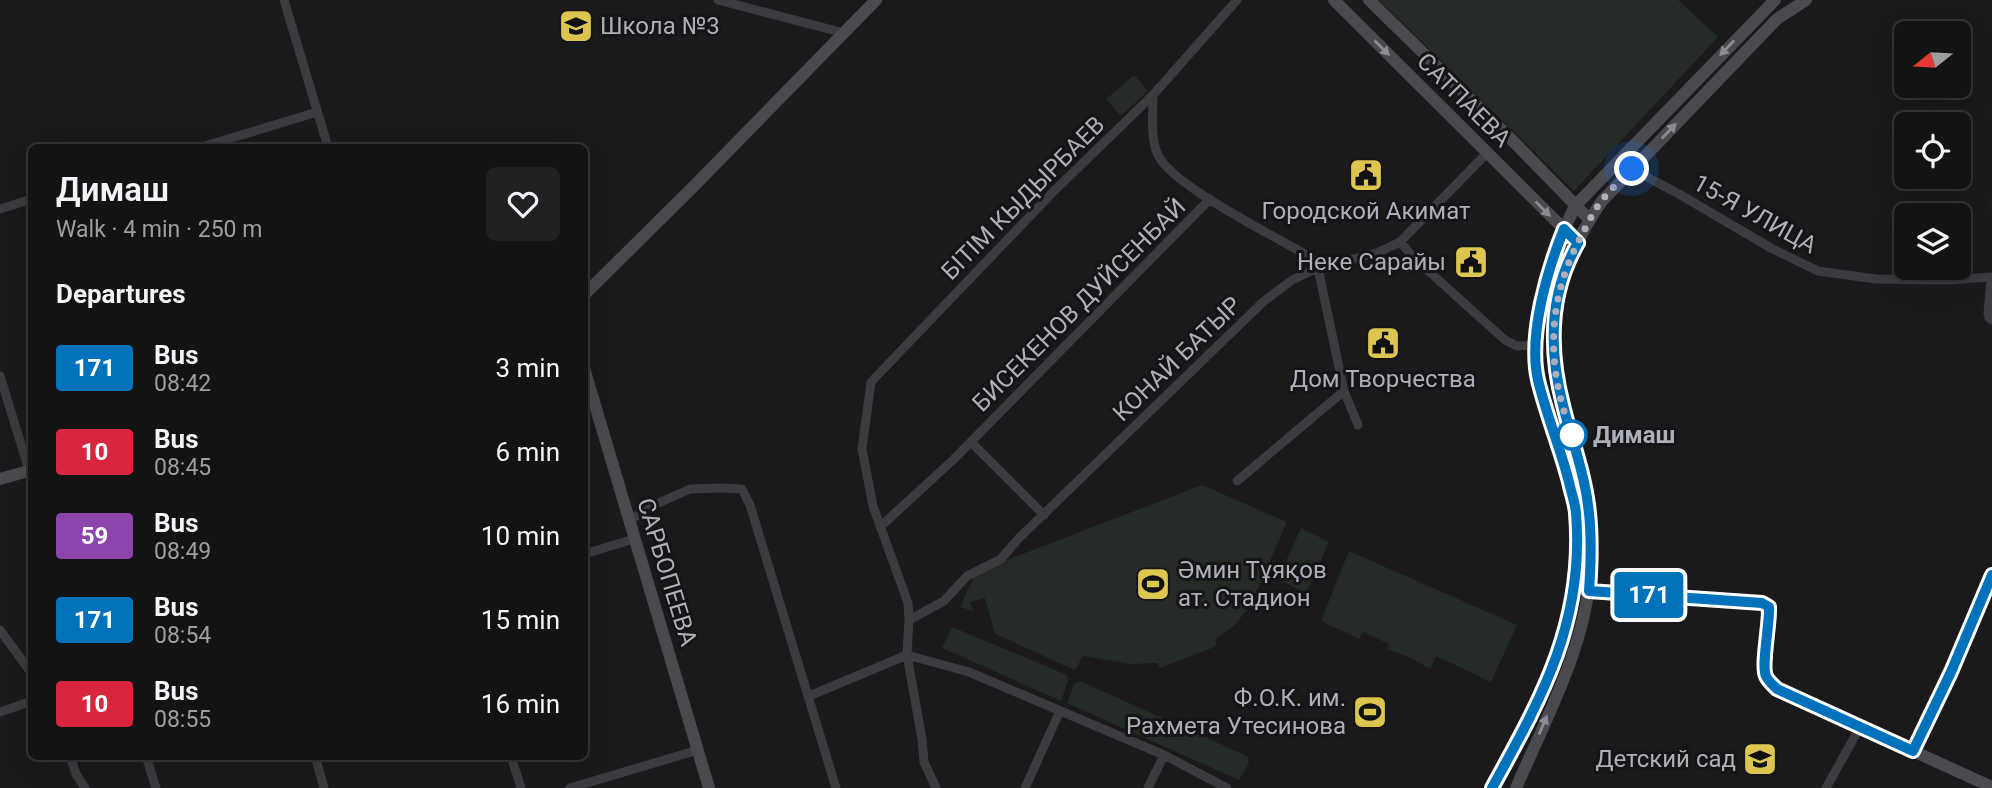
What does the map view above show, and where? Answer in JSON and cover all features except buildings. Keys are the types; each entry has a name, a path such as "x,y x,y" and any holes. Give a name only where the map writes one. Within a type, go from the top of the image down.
{"street":[{"path":"284,0 327,144"},
{"path":"718,0 844,33"},
{"path":"588,291 876,0"},
{"name":"БIТIМ КЫДЫРБАЕВ","path":"936,788 924,762 907,655 908,603 873,506 862,449 871,382 1054,191 1153,95 1237,0"},
{"name":"САТПАЕВА","path":"1334,0 1578,243"},
{"name":"САТПАЕВА","path":"1369,0 1589,219"},
{"path":"1492,788 1548,681 1569,620 1575,589 1578,561 1576,510 1538,380 1536,345 1537,320 1564,229 1575,206 1776,0"},
{"path":"1516,788 1573,654 1589,591 1591,561 1588,506 1578,454 1558,387 1552,339 1562,278 1589,219 1602,201 1777,19 1805,0"},
{"path":"1153,95 1153,132 1157,154 1170,171 1210,199"},
{"path":"212,144 317,112"},
{"name":"КОНАЙ БАТЫР","path":"909,620 943,601 967,576 1001,559 1263,302 1292,280 1318,268 1377,253 1400,242 1487,153"},
{"name":"15-Я УЛИЦА","path":"1632,169 1771,248 1818,271 1876,279 1945,280 1991,277 1988,313 1992,320"},
{"name":"БИСЕКЕНОВ ДУЙСЕНБАЙ","path":"880,527 971,442 1210,199 1310,257 1318,268"},
{"path":"0,209 28,200"},
{"path":"1400,242 1505,340 1517,346 1536,345"},
{"path":"1318,268 1344,391 1358,425"},
{"path":"0,376 28,464"},
{"name":"САРБОПЕЕВА","path":"588,381 709,788"},
{"path":"1237,481 1344,391"},
{"path":"971,442 1044,514"},
{"path":"0,479 28,471"},
{"path":"629,519 690,489 742,489 750,505 836,788"},
{"path":"588,553 634,538"},
{"path":"1913,751 1951,672 1992,575"},
{"path":"1575,589 1762,603 1769,607 1770,620 1764,671 1777,689 1992,787"},
{"path":"0,630 28,668"},
{"path":"809,696 907,655 969,672 1164,755 1227,788"},
{"path":"0,712 28,702"},
{"path":"1025,788 1060,711"},
{"path":"1826,788 1860,727"},
{"path":"570,788 698,750"},
{"path":"1148,788 1164,755"},
{"path":"71,760 85,788"},
{"path":"147,760 156,788"},
{"path":"315,760 324,788"},
{"path":"512,760 521,788"}],"shaded area":[{"path":"1379,0 1678,0 1718,37 1574,191"},
{"path":"1134,75 1148,91 1121,116 1106,99"},
{"name":"Әмин Тұяқов ат. Стадион","path":"1202,485 1287,522 1250,606 1234,626 1215,639 1217,646 1160,668 1157,663 1132,664 1083,656 1075,670 995,634 985,598 970,602 973,611 960,607 976,572"},
{"path":"1301,528 1329,542 1306,593 1278,579"},
{"path":"1349,551 1517,625 1491,682 1436,656 1430,669 1387,649 1389,644 1363,632 1359,639 1321,621"},
{"path":"952,627 1067,675 1068,681 1061,701 942,648"},
{"path":"1080,681 1247,756 1249,763 1239,780 1067,703 1074,684"}],"bus line":[{"name":"171","path":"1492,788 1548,681 1569,620 1575,589 1578,561 1576,510 1536,367 1537,320 1564,229 1578,243 1562,278 1552,339 1556,376 1578,454 1588,506 1591,561 1589,591 1762,603 1769,607 1764,671 1771,684 1913,751 1951,672 1992,575"}],"place":[{"name":"Школа №3","path":"576,26"},
{"name":"Городской Акимат","path":"1366,175"},
{"name":"Неке Сарайы","path":"1471,262"},
{"name":"Дом Творчества","path":"1383,343"},
{"name":"Димаш","path":"1572,435"},
{"name":"Әмин Тұяқов ат. Стадион","path":"1153,584"},
{"name":"Ф.О.К. им. Рахмета Утесинова","path":"1370,712"},
{"name":"Детский сад","path":"1760,759"}],"route":[{"path":"1572,435 1556,376 1552,339 1562,278 1589,219 1632,169"}]}
